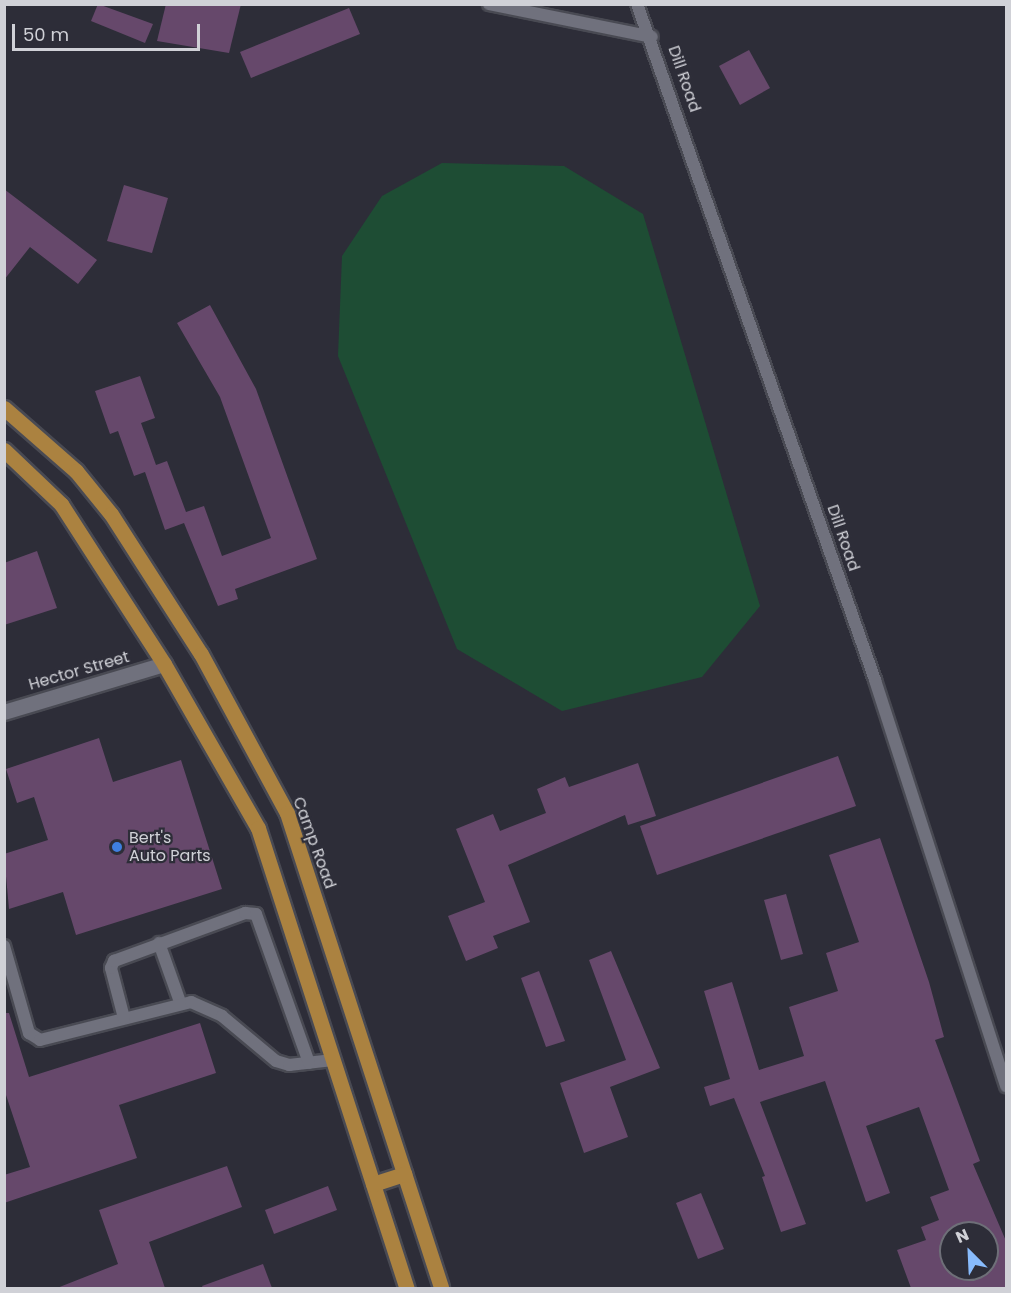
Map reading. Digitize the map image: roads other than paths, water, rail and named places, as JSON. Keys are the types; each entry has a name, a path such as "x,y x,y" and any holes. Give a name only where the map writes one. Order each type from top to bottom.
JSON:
{"main road":[{"name":"Camp Road","path":"4,408 76,471 111,514 201,654 287,813 441,1288"},
{"path":"4,450 61,504 164,664 258,828 407,1288"},
{"path":"373,1184 404,1174"}],"street":[{"name":"Hector Street","path":"4,712 164,664"}],"lane":[{"path":"489,4 652,37"},
{"name":"Dill Road","path":"638,4 652,37 875,680 1006,1086"},
{"path":"124,1017 111,968 122,956 245,913 256,914 309,1063"},
{"path":"159,943 180,1002"},
{"path":"4,946 29,1033 40,1040 180,1002 203,1005 222,1016 276,1061 309,1063 333,1060"}],"place":[{"name":"Bert's Auto Parts","path":"117,847"}]}
